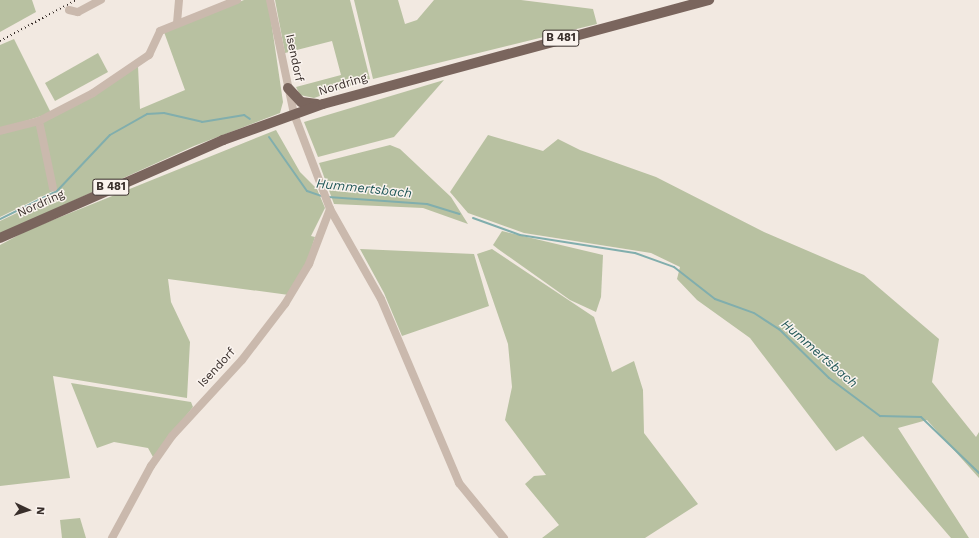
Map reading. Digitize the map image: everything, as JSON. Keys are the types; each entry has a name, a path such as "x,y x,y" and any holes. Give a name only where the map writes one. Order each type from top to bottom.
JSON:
{"main road":[{"name":"Nordring","path":"0,238 104,190 294,114 324,104 709,0"},
{"path":"288,88 301,102 324,104"}],"street":[{"path":"69,10 78,12 101,0"},
{"path":"177,23 179,0"},
{"path":"0,131 39,121 93,93 149,55 160,31 237,0"},
{"name":"Isendorf","path":"270,0 294,114 329,206 381,299 459,484 504,538"},
{"path":"39,121 53,188"},
{"name":"Isendorf","path":"112,538 151,466 172,436 242,360 286,304 309,264 329,206"}],"green space":[{"path":"0,0 32,0 36,12 0,32"},
{"path":"244,0 268,0 283,102 280,113 194,146 0,234 0,221 57,194 42,123 138,66 140,109 185,90 164,32"},
{"path":"275,0 350,0 370,79 314,98 300,95 296,87 341,75 332,41 285,53"},
{"path":"354,0 398,0 405,24 417,20 434,0 521,0 593,9 597,24 373,79"},
{"path":"14,39 51,113 0,129 0,45"},
{"path":"98,53 108,72 55,101 45,83"},
{"path":"444,80 394,137 318,157 304,122"},
{"path":"38,123 53,191 0,217 0,133"},
{"path":"276,130 300,172 317,189 325,208 311,236 315,237 307,262 289,295 168,279 171,302 190,342 187,398 53,376 70,478 0,486 0,245 28,230"},
{"path":"488,135 543,151 558,139 580,150 656,177 764,232 864,275 939,339 932,382 976,437 979,432 979,478 927,420 898,428 969,538 951,538 863,436 836,451 750,338 697,300 677,279 680,267 651,253 524,233 468,213 450,192"},
{"path":"390,145 400,149 451,197 468,224 423,208 334,204 319,163"},
{"path":"502,231 603,255 601,297 596,312 570,300 493,245"},
{"path":"360,249 474,254 489,306 402,336 384,293"},
{"path":"492,249 594,317 612,372 634,361 643,390 644,433 698,504 645,538 542,538 559,525 525,484 534,476 546,475 505,420 512,387 508,344 477,254"},
{"path":"71,383 191,402 193,407 153,457 148,448 114,442 97,448"},
{"path":"80,518 86,538 62,538 60,520"}],"waterway":[{"name":"Hummertsbach","path":"0,219 57,191 110,135 147,114 164,113 202,122 244,115 250,119"},
{"name":"Hummertsbach","path":"269,137 307,191 324,197"},
{"name":"Hummertsbach","path":"328,197 427,204 460,214"},
{"name":"Hummertsbach","path":"473,218 520,235 635,253 674,267 715,299 754,313 779,329 829,378 880,416 921,417 979,473"}],"railway":[{"path":"0,41 76,0"}]}
